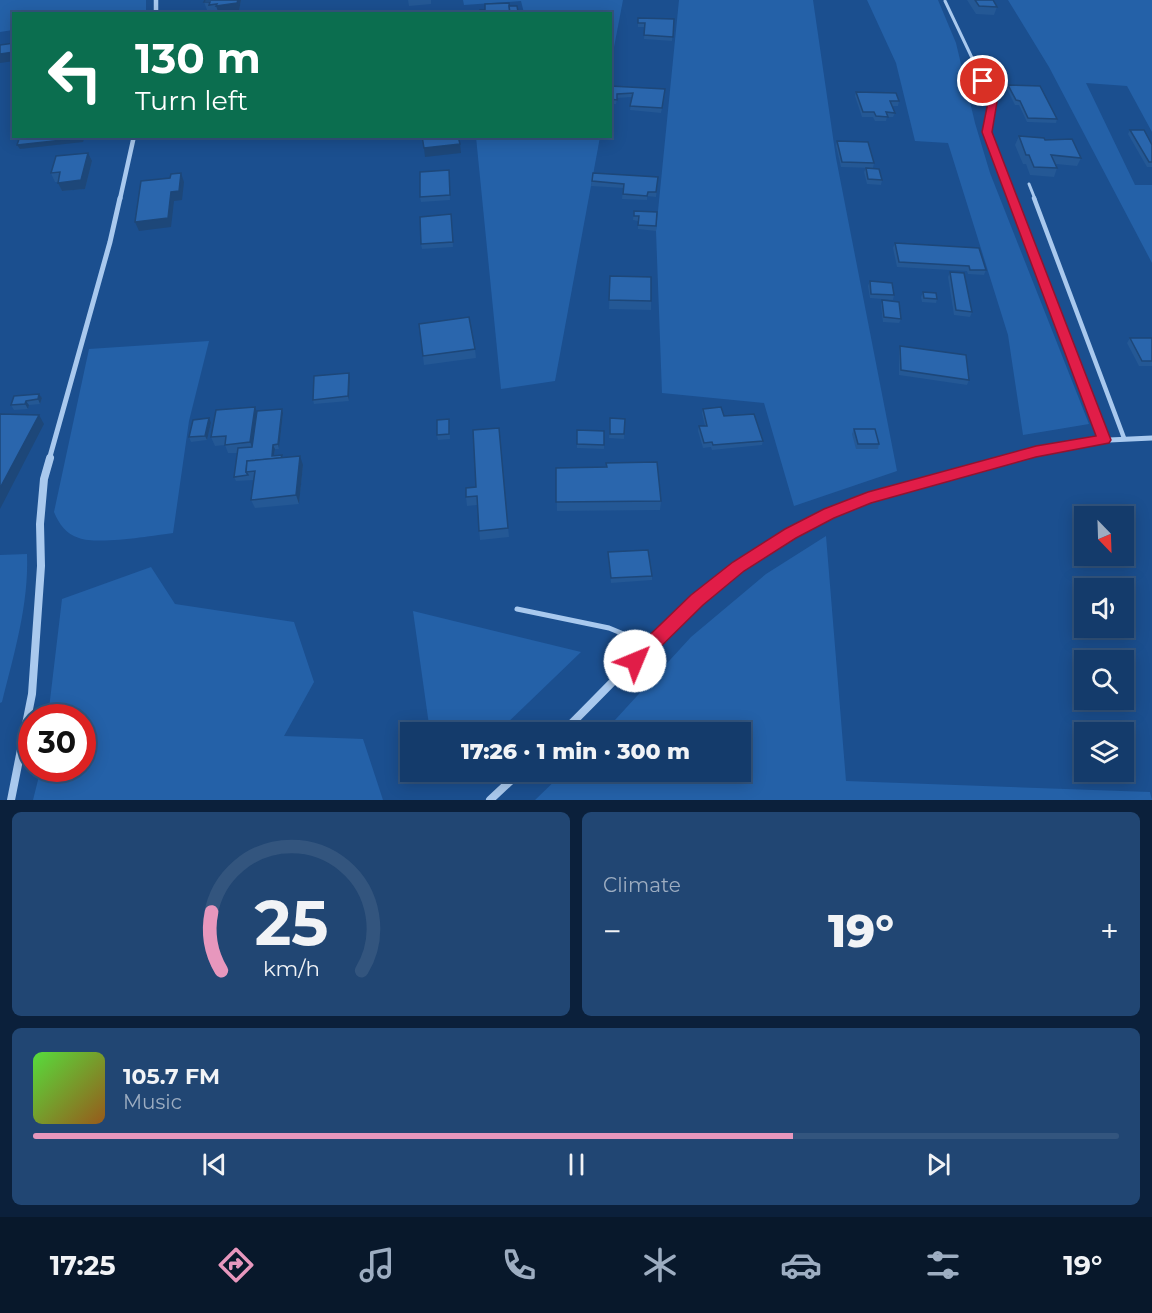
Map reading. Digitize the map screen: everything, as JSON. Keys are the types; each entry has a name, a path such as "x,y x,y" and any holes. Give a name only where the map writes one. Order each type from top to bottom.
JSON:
{"street":[{"path":"11,800 32,694 40,589 40,524 44,479 110,242 134,138"},
{"path":"573,722 697,600 738,567 790,534 829,513 868,498 1024,455 1104,440 1152,438"},
{"path":"490,800 509,782"}],"lane":[{"path":"945,1 993,102 987,132 1104,440"},
{"path":"1029,184 1124,438"},
{"path":"517,609 609,628 650,645"}],"shaded area":[{"path":"0,0 146,0 146,12 12,12 12,30 0,32"},
{"path":"463,0 623,0 612,58 612,12 524,12 521,1 464,5"},
{"path":"679,0 813,0 836,158 897,471 794,506 764,403 662,393 656,231"},
{"path":"867,0 938,0 956,43 975,123 990,173 1089,424 1023,435 1008,335 948,143 915,141 896,63"},
{"path":"1008,0 1152,0 1152,132 1127,86 1086,83 1135,185 1152,185 1152,263 1049,67"},
{"path":"476,138 600,138 555,381 501,389"},
{"path":"209,341 189,421 173,533 99,541 70,534 54,512 89,349"},
{"path":"826,536 846,781 1150,792 1152,800 535,800 554,782 751,782 751,722 613,722 691,637 766,574"},
{"path":"27,554 26,591 20,629 0,703 0,555"},
{"path":"151,567 175,604 294,622 314,682 284,736 363,739 383,800 33,800 38,782 96,782 96,704 50,704 62,599"},
{"path":"413,611 581,652 508,722 429,722"}],"building":[{"path":"205,0 238,0 237,3 216,6 217,4 209,5 210,2 204,2"},
{"path":"975,0 993,0 997,7 979,6"},
{"path":"509,3 510,12 480,12 480,10 485,10 485,4"},
{"path":"509,6 517,6 518,12 510,12"},
{"path":"638,18 674,19 673,37 644,35 645,23 638,23"},
{"path":"12,43 12,52 0,54 0,45"},
{"path":"1008,85 1040,86 1057,119 1028,118 1020,101 1016,100"},
{"path":"612,86 665,89 662,108 630,106 633,93 617,94 617,100 612,99"},
{"path":"856,92 896,93 899,101 890,101 895,113 886,112 888,117 876,116 874,112 863,112"},
{"path":"1130,130 1144,130 1152,145 1152,162 1149,162"},
{"path":"1019,136 1044,138 1045,140 1072,139 1081,158 1051,155 1057,168 1034,167 1029,155 1026,155"},
{"path":"19,138 81,138 17,145"},
{"path":"422,138 458,138 460,144 424,148"},
{"path":"837,141 868,142 874,163 842,162"},
{"path":"88,153 81,180 58,183 60,172 51,173 56,156"},
{"path":"866,168 879,169 882,180 868,179"},
{"path":"449,170 450,195 420,197 420,172"},
{"path":"181,173 179,191 171,192 168,218 135,222 141,181 170,178 171,174"},
{"path":"593,173 658,177 656,192 648,192 647,196 623,194 624,184 592,181"},
{"path":"634,211 657,212 656,226 638,225 639,216 634,216"},
{"path":"451,214 453,242 421,244 420,217"},
{"path":"895,243 979,248 986,270 970,270 969,266 899,262"},
{"path":"950,272 964,273 972,312 956,310"},
{"path":"610,276 651,277 651,301 609,300"},
{"path":"870,281 892,283 894,295 871,294"},
{"path":"923,292 936,293 937,299 924,298"},
{"path":"882,300 899,302 901,319 884,317"},
{"path":"469,317 475,349 423,356 419,324"},
{"path":"1130,338 1152,338 1152,361 1142,361"},
{"path":"900,346 966,355 969,380 901,370"},
{"path":"349,373 348,396 313,400 314,376"},
{"path":"39,394 38,399 26,401 25,404 11,405 14,396"},
{"path":"255,407 250,442 225,445 226,436 211,437 216,410"},
{"path":"721,407 724,416 754,414 763,441 713,445 712,442 704,443 699,426 707,426 703,409"},
{"path":"282,409 278,444 273,445 272,456 282,455 281,458 247,461 248,475 234,477 238,448 252,447 257,411"},
{"path":"0,414 39,415 0,488"},
{"path":"209,418 205,436 189,437 193,420"},
{"path":"610,418 625,419 624,434 610,434"},
{"path":"449,419 449,434 437,435 437,420"},
{"path":"499,428 508,528 479,531 477,496 466,497 466,488 476,487 473,430"},
{"path":"854,429 875,429 879,444 858,444"},
{"path":"577,430 604,431 604,445 577,444"},
{"path":"300,456 296,495 251,500 255,471 246,472 247,461"},
{"path":"657,462 661,501 556,502 556,468 607,467 606,463"},
{"path":"648,550 652,576 611,578 608,552"}],"route":[{"path":"635,661 697,600 738,567 790,534 829,513 868,498 1036,452 1104,440 987,132 993,102 983,81"}]}
